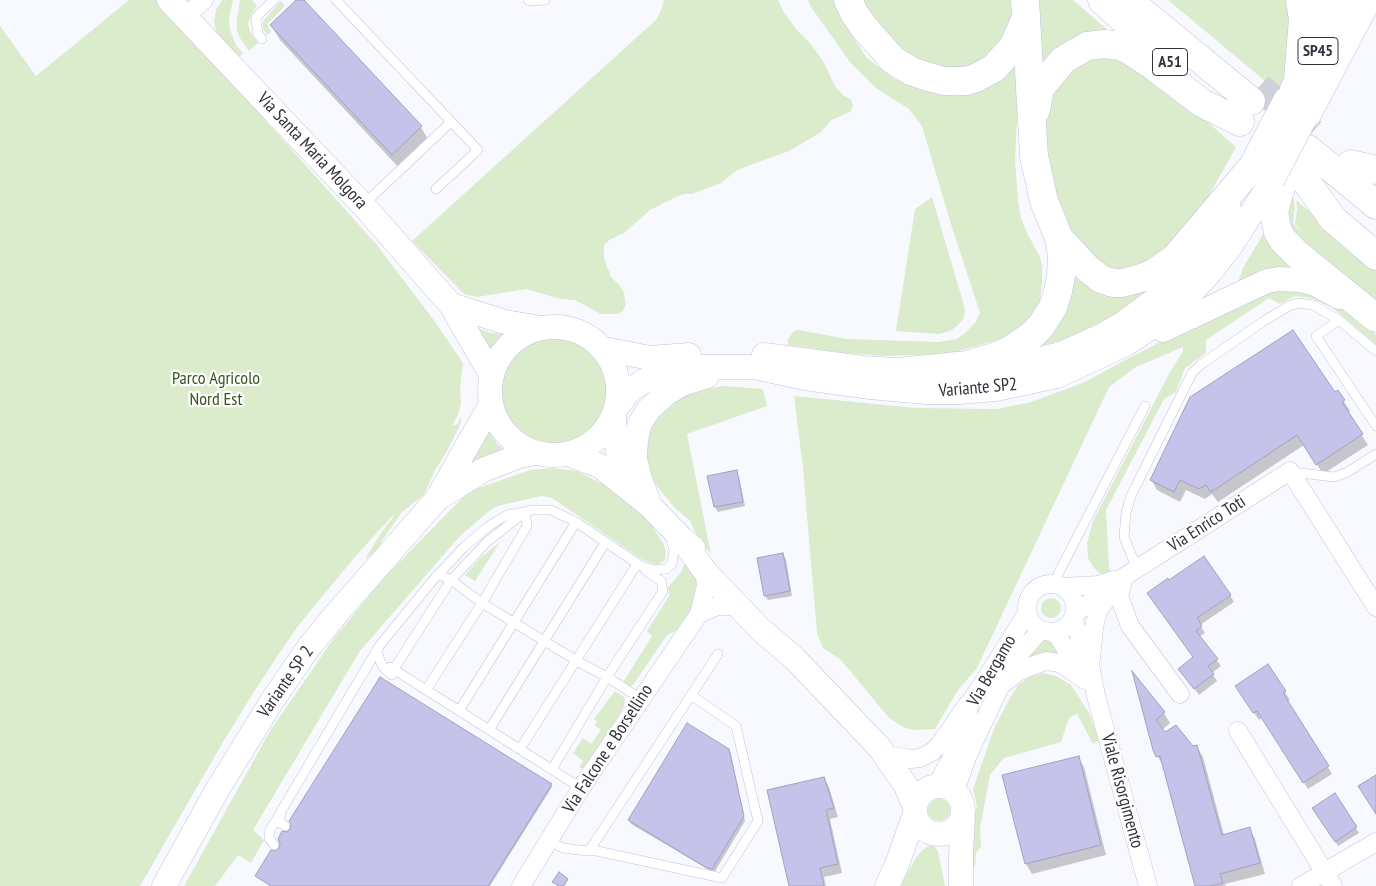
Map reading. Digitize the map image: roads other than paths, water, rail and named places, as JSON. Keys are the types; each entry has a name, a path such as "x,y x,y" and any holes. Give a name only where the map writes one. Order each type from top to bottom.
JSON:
{"main road":[{"name":"Via Santa Maria Molgora","path":"169,0 363,205 451,305 492,376"},
{"path":"848,0 863,26 893,60 912,71 944,81 966,81 976,78 1002,61 1013,47 1026,8"},
{"name":"A51","path":"1102,0 1250,104"},
{"name":"A51","path":"1128,0 1250,104"},
{"path":"1153,0 1250,104"},
{"path":"1300,0 1303,19 1302,126 1334,219 1376,256"},
{"path":"1318,0 1302,126 1276,200 1274,213 1278,232 1298,256 1376,318"},
{"name":"SP45","path":"1302,126 1337,20 1347,0"},
{"name":"SP45","path":"1302,126 1367,0"},
{"path":"1337,59 1376,5"},
{"path":"908,371 966,365 1010,350 1032,335 1047,318 1058,291 1061,266 1059,238 1040,187 1032,144 1026,8"},
{"path":"1032,144 1040,88 1068,56 1087,46 1099,44 1120,46 1129,50 1202,103 1250,104"},
{"path":"1302,126 1364,167 1376,184"},
{"path":"1059,238 1087,268 1102,279 1113,283 1122,282 1154,273 1175,258 1262,173 1302,126"},
{"path":"1302,126 1376,205"},
{"path":"1302,126 1376,235"},
{"name":"Variante SP2","path":"615,411 630,390 646,380 674,370 693,367 754,367 805,378 926,392 996,390 1057,376 1126,344 1165,318 1188,296 1208,275 1230,247 1262,173"},
{"name":"Variante SP2","path":"604,349 650,358 710,352 738,352 863,368 908,371 968,372 1025,364 1074,348 1125,322 1163,294 1193,261 1222,220 1262,173"},
{"path":"1083,364 1163,330 1267,280 1300,280 1326,289 1343,300 1376,327"},
{"path":"451,305 506,322 541,328 564,327 575,330 596,341 604,349 611,359 618,379 619,392 615,411 608,428 598,438 588,446 568,454 535,453 522,446 505,433 491,404 492,376 496,363 510,344 530,331 541,328"},
{"path":"656,512 637,470 635,447 644,416 661,398 682,384 710,376 746,374 805,378"},
{"name":"Variante SP 2","path":"164,886 216,792 289,675 337,613 436,499 491,404"},
{"path":"615,411 615,435 619,457 656,512"},
{"name":"Variante SP 2","path":"436,499 483,470 519,456 535,453"},
{"path":"568,454 600,466 656,512 681,538 712,564 767,622 794,658"},
{"path":"681,538 704,570 760,629 794,658 886,751 922,780 942,788 963,802 962,886"},
{"path":"886,751 906,786 920,825 935,834 944,847 955,886"},
{"path":"892,876 920,794 942,788"},
{"path":"892,876 935,834 944,834 954,829 960,823 963,816"}],"street":[{"path":"185,17 204,0"},
{"path":"1290,471 1376,607"},
{"name":"Via Enrico Toti","path":"1074,614 1130,573 1290,471"},
{"name":"Via Falcone e Borsellino","path":"521,886 581,788 699,614 706,586 704,570"},
{"path":"1088,675 1091,646 1098,611 1130,573"},
{"path":"1130,573 1119,596 1130,626 1180,694"},
{"name":"Via Enrico Toti","path":"1060,586 1077,587 1098,584 1130,573"},
{"path":"1050,583 1060,586 1072,596 1075,608 1074,614 1067,626 1048,631 1032,623 1027,613 1028,599 1037,588 1050,583"},
{"path":"699,614 718,606 738,606"},
{"name":"Via Bergamo","path":"942,788 967,728 969,704 1027,613"},
{"name":"Viale Risorgimento","path":"1074,614 1088,675 1096,696 1148,886"},
{"name":"Viale Risorgimento","path":"1048,631 1088,675"},
{"name":"Via Bergamo","path":"942,788 967,757 1014,660 1048,631"},
{"name":"Viale Risorgimento","path":"999,688 1018,672 1046,662 1060,663 1088,675"},
{"path":"886,751 911,759 920,758 932,752 969,704"},
{"path":"1238,731 1329,879"},
{"path":"1301,886 1329,879 1376,842"}],"lane":[{"path":"262,39 258,34 256,20 258,15 274,0"},
{"path":"336,0 478,150 436,189"},
{"path":"528,0 545,0"},
{"path":"363,205 451,122"},
{"path":"1130,573 1124,537 1126,513 1131,496 1192,373 1203,362 1289,306 1298,303 1313,305 1339,320 1376,351"},
{"path":"1339,320 1316,336 1376,426"},
{"path":"1060,586 1057,576 1145,406"},
{"path":"1290,471 1315,476 1334,477 1346,473 1376,454"},
{"path":"552,770 607,676 663,591 661,581 576,522 551,510 541,508 507,514 464,547 442,569 376,650 384,668 426,690 520,749 552,770 581,788"},
{"path":"393,672 451,580 487,542 525,512"},
{"path":"426,690 482,603 527,526 525,512"},
{"path":"639,565 654,570 662,570 672,564 674,550 656,512"},
{"path":"459,711 576,522"},
{"path":"489,730 605,542"},
{"path":"520,749 639,565"},
{"path":"274,845 269,838 270,830 372,658 380,645 438,574 451,580 482,603 577,661 607,676 641,699"},
{"path":"588,851 718,654"},
{"path":"372,658 393,672"},
{"path":"548,841 562,848 597,851 722,878 758,821 736,726 691,695"},
{"path":"282,809 279,822 285,826"}],"tunnel":[{"path":"1259,87 1316,135"}],"park label":[{"name":"Parco Agricolo Nord Est","path":"216,389"}]}
